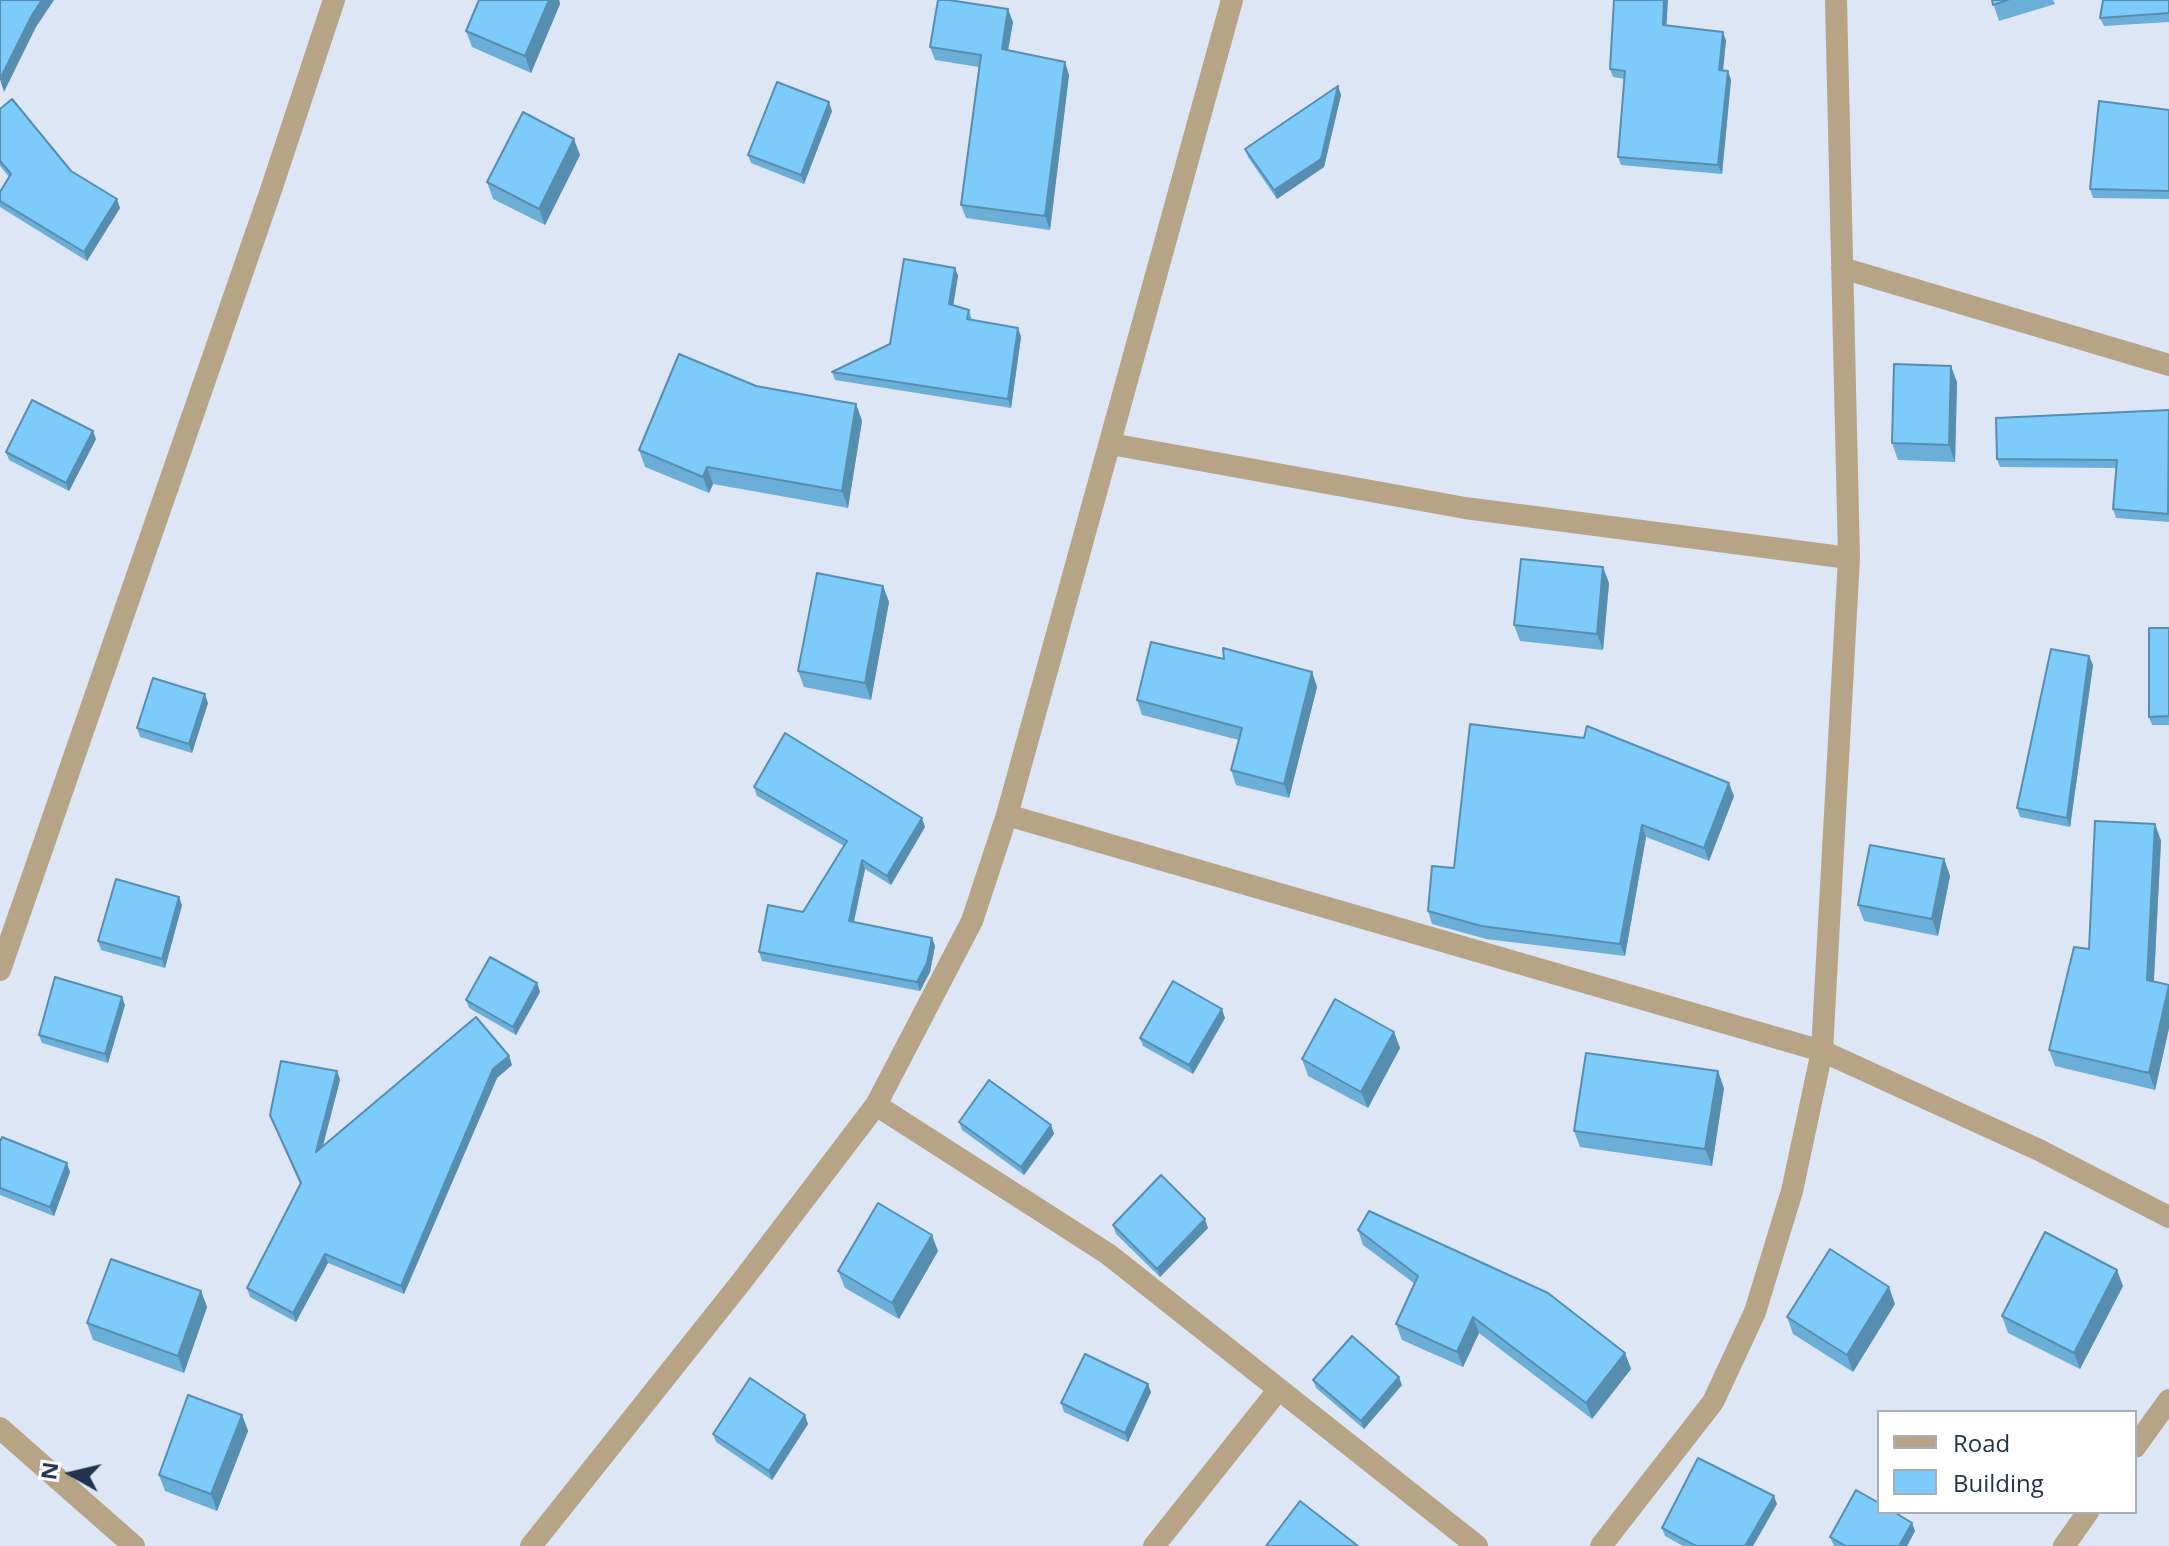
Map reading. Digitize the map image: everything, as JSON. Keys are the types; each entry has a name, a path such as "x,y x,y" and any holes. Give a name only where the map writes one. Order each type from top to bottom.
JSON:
{"street":[{"path":"0,970 334,0"},
{"path":"531,1546 742,1281 876,1105 972,921 1007,815 1232,0"},
{"path":"1601,1546 1713,1402 1755,1312 1792,1191 1822,1051 1849,558 1836,0"},
{"path":"1842,268 2169,365"},
{"path":"1111,444 1465,508 1849,558"},
{"path":"1007,815 1822,1051 2039,1150 2169,1217"},
{"path":"876,1105 1108,1254 1477,1546"},
{"path":"1154,1546 1279,1389"},
{"path":"2137,1444 2169,1400"},
{"path":"0,1428 134,1546"},
{"path":"2064,1546 2087,1514"}],"building":[{"path":"0,0 42,0 0,79"},
{"path":"479,0 549,0 525,56 466,31"},
{"path":"938,0 1008,9 1002,49 1065,62 1045,216 961,205 981,55 930,47"},
{"path":"1614,0 1664,0 1663,25 1723,32 1719,70 1728,71 1718,165 1618,157 1625,71 1610,69"},
{"path":"2103,0 2169,0 2169,13 2100,18"},
{"path":"777,82 829,102 801,175 748,155"},
{"path":"1338,86 1321,159 1274,190 1245,149"},
{"path":"12,99 71,171 117,199 84,252 0,201 0,192 11,174 0,161 0,109"},
{"path":"2099,101 2169,110 2169,191 2090,189"},
{"path":"523,112 574,139 539,209 487,182"},
{"path":"904,259 955,268 949,304 969,310 967,319 1018,328 1008,399 832,372 890,344"},
{"path":"679,354 756,386 856,404 842,491 707,467 703,477 639,450"},
{"path":"1894,364 1951,366 1949,445 1892,443"},
{"path":"32,400 93,431 66,483 6,452"},
{"path":"2169,410 2168,514 2113,509 2117,460 1997,459 1996,418"},
{"path":"1521,559 1603,567 1597,634 1514,625"},
{"path":"817,573 883,586 865,683 798,671"},
{"path":"2149,628 2169,628 2169,716 2149,717"},
{"path":"1151,642 1224,659 1223,648 1312,672 1284,784 1231,770 1242,728 1137,700"},
{"path":"2051,649 2089,656 2067,818 2017,808"},
{"path":"153,678 205,694 189,744 137,728"},
{"path":"1470,724 1584,738 1587,726 1729,783 1704,848 1642,825 1620,944 1481,926 1428,911 1432,866 1454,868"},
{"path":"785,733 922,818 887,876 862,860 849,921 932,938 927,963 917,982 759,952 768,905 803,912 847,841 754,787"},
{"path":"2095,821 2155,824 2147,980 2169,985 2149,1073 2049,1050 2074,947 2089,949"},
{"path":"1870,845 1944,859 1932,919 1858,905"},
{"path":"116,879 179,897 162,959 98,941"},
{"path":"490,957 537,983 513,1027 466,1000"},
{"path":"55,977 122,997 105,1054 39,1035"},
{"path":"1173,981 1222,1009 1189,1065 1140,1038"},
{"path":"1335,999 1394,1032 1361,1092 1302,1059"},
{"path":"476,1017 509,1056 493,1069 401,1286 325,1254 293,1313 247,1288 301,1183 270,1115 281,1061 337,1071 316,1152"},
{"path":"1586,1053 1718,1071 1705,1149 1574,1131"},
{"path":"989,1080 1051,1125 1021,1167 959,1122"},
{"path":"2,1137 67,1163 50,1207 0,1188"},
{"path":"1161,1175 1205,1219 1157,1269 1113,1225"},
{"path":"878,1203 932,1235 892,1303 838,1271"},
{"path":"1369,1211 1548,1293 1625,1353 1586,1403 1473,1317 1457,1352 1396,1324 1418,1276 1358,1230"},
{"path":"2045,1232 2117,1270 2074,1353 2002,1316"},
{"path":"1830,1249 1889,1287 1847,1355 1787,1317"},
{"path":"111,1259 201,1291 178,1356 87,1323"},
{"path":"1352,1336 1399,1377 1361,1421 1313,1380"},
{"path":"1085,1354 1148,1384 1125,1433 1061,1403"},
{"path":"750,1378 805,1415 769,1471 713,1434"},
{"path":"188,1395 242,1415 211,1494 159,1475"},
{"path":"1698,1458 1774,1496 1745,1546 1696,1546 1662,1528"},
{"path":"1856,1490 1877,1502 1877,1514 1897,1514 1912,1523 1899,1546 1846,1546 1830,1537"},
{"path":"1300,1501 1358,1546 1266,1546"}]}
